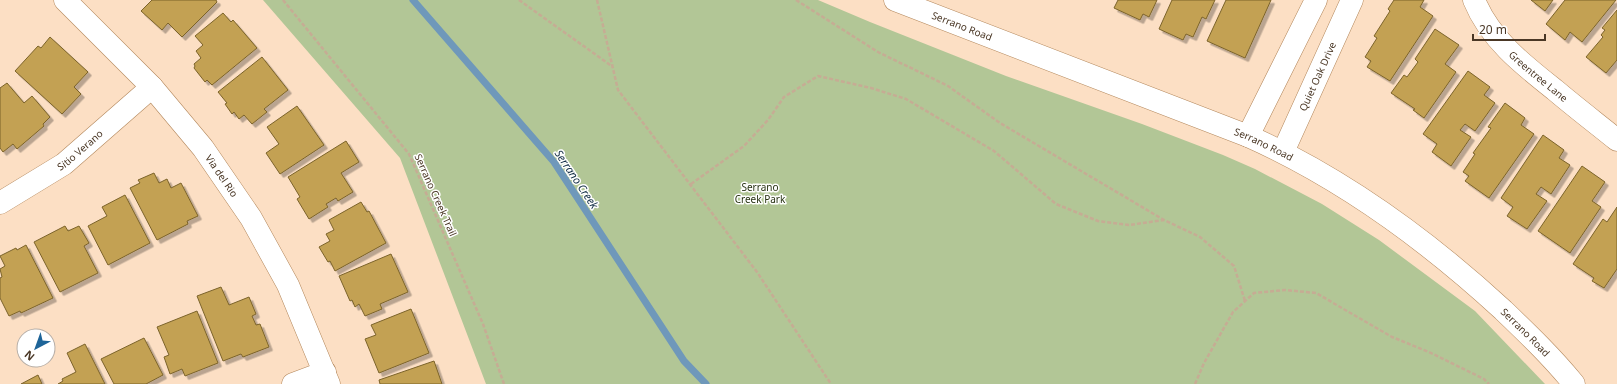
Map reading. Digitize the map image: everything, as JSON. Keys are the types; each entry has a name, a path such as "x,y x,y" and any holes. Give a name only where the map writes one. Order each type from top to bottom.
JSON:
{"street":[{"name":"Via del Rio","path":"65,0 152,87 203,148 250,218 288,285 327,378"},
{"name":"Serrano Road","path":"895,0 1248,136 1283,152 1356,195 1422,241 1481,290 1538,343 1574,384"},
{"path":"1248,136 1316,0"},
{"name":"Quiet Oak Drive","path":"1283,152 1352,0"},
{"name":"Greentree Lane","path":"1474,0 1488,27 1503,46 1520,63 1617,140"},
{"name":"Sitio Verano","path":"0,203 64,164 152,87"},
{"path":"293,384 327,378"}],"path":[{"name":"Serrano Creek Trail","path":"283,0 409,154 483,324 504,384"},
{"path":"519,0 613,67"},
{"path":"597,0 618,90 757,272 831,384"},
{"path":"796,0 878,52 948,86 1000,122 1164,220 1200,237 1234,266 1245,301"},
{"path":"691,184 744,146 768,120 784,97 818,76 871,88 906,99 994,151 1056,204 1098,221 1129,225 1164,220"},
{"path":"1195,384 1204,363 1233,312 1254,293 1284,290 1316,292 1392,337 1429,352 1484,379 1489,384"}],"green space":[{"name":"Serrano Creek Park","path":"263,0 818,0 1006,76 1142,124 1223,155 1255,169 1322,204 1379,240 1475,311 1545,384 486,384 400,158"}],"building":[{"path":"152,0 216,0 217,2 182,37 168,23 162,30 141,11"},
{"path":"1118,0 1157,0 1149,17 1143,14 1140,20 1114,8"},
{"path":"1172,0 1215,0 1206,19 1202,17 1193,37 1186,34 1183,40 1159,29"},
{"path":"1226,0 1271,0 1245,58 1207,41"},
{"path":"1394,0 1424,0 1420,7 1433,16 1390,81 1367,67 1371,61 1365,57 1377,38 1374,36 1390,11 1388,9"},
{"path":"1531,0 1553,0 1545,11"},
{"path":"1565,0 1616,0 1582,42 1570,32 1565,40 1546,24"},
{"path":"1617,10 1617,60 1606,73 1586,57 1603,37 1601,35 1605,30 1602,28"},
{"path":"223,13 231,22 233,20 257,48 212,85 207,80 205,82 194,68 194,64 201,58 196,51 203,45 195,36"},
{"path":"1435,29 1459,45 1445,64 1456,72 1424,118 1413,110 1415,109 1391,93 1404,75 1407,77 1418,62 1415,59"},
{"path":"50,37 88,72 74,87 81,94 62,114 15,71 38,46 41,48"},
{"path":"262,57 288,90 264,109 267,112 252,124 244,115 239,119 234,112 232,114 225,104 227,103 218,92"},
{"path":"1468,71 1490,87 1484,95 1495,103 1475,131 1465,124 1460,130 1471,137 1451,166 1432,152 1437,144 1423,134"},
{"path":"7,83 24,103 32,96 50,117 43,124 44,126 17,149 13,144 3,152 0,148 0,88"},
{"path":"1505,103 1525,118 1521,125 1534,134 1489,198 1465,181 1469,176 1463,172 1475,154 1473,153 1491,128 1488,127"},
{"path":"297,106 324,145 280,174 266,153 279,144 267,127"},
{"path":"1543,135 1564,150 1559,158 1570,165 1551,194 1541,187 1536,194 1547,201 1527,229 1507,216 1513,207 1501,198"},
{"path":"346,141 359,162 341,173 353,192 338,201 336,198 326,204 328,207 309,219 297,199 300,197 288,177"},
{"path":"1582,166 1605,182 1592,201 1601,207 1570,253 1538,231"},
{"path":"154,173 159,183 167,179 171,188 181,183 198,216 187,221 188,224 157,240 130,188 140,183 138,180"},
{"path":"125,195 150,243 108,265 88,226 107,216 102,207"},
{"path":"361,202 367,212 369,211 386,243 335,271 330,261 328,262 319,247 330,241 326,234 334,230 329,220"},
{"path":"1617,207 1617,269 1604,288 1592,281 1594,278 1573,264 1603,219 1607,222"},
{"path":"65,226 68,231 79,226 89,243 84,246 98,273 60,292 34,242"},
{"path":"26,245 53,298 21,313 20,311 9,316 0,298 0,278 2,277 0,269 5,266 0,256"},
{"path":"391,254 408,292 380,304 382,309 365,316 359,304 355,307 352,300 350,301 339,276"},
{"path":"221,287 229,305 249,297 256,314 252,316 256,325 260,324 269,347 243,357 241,354 223,361 197,296"},
{"path":"411,309 429,353 379,373 365,339 376,335 371,325"},
{"path":"197,311 218,363 185,376 182,369 170,374 164,357 169,355 157,327"},
{"path":"144,338 163,375 146,384 114,384 101,359"},
{"path":"85,344 105,384 58,384 63,381 62,379 76,372 67,353"},
{"path":"434,361 442,384 380,384 379,380"},
{"path":"38,375 42,384 21,384"}],"waterway":[{"name":"Serrano Creek","path":"413,0 554,162 684,361 706,384"}]}
